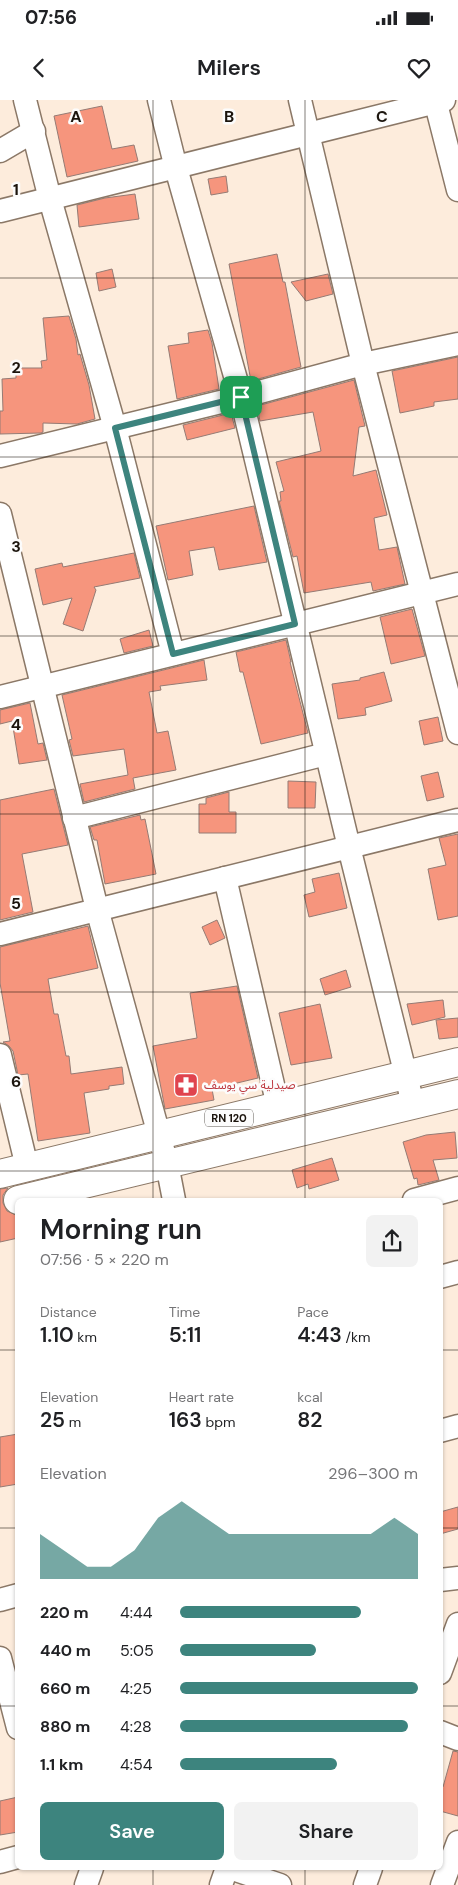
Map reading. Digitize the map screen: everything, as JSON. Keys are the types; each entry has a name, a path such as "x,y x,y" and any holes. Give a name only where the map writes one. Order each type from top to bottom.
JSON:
{"main road":[{"name":"RN 120","path":"0,1174 458,1062"},
{"name":"RN 120","path":"26,1198 458,1094"},
{"name":"RN 120","path":"0,1204 15,1201"}],"street":[{"path":"25,100 50,199 115,428 173,654"},
{"path":"159,100 176,168 241,397 326,754 413,1104"},
{"path":"300,100 363,364 457,727"},
{"path":"0,211 438,101 458,190"},
{"path":"0,152 34,131"},
{"path":"0,456 241,397 363,364 458,344"},
{"path":"0,514 97,910 167,1164 174,1198"},
{"path":"0,697 458,584"},
{"path":"74,818 326,754"},
{"path":"0,934 458,820"},
{"path":"224,878 278,1106"},
{"path":"0,1056 27,1167"},
{"path":"421,1198 458,1188"},
{"path":"443,1276 458,1272"},
{"path":"443,1430 458,1426"},
{"path":"443,1580 458,1578"},
{"path":"0,1600 15,1596"},
{"path":"443,1665 458,1624"},
{"path":"0,1658 15,1716"},
{"path":"443,1733 458,1739"},
{"path":"442,1885 458,1843 443,1839"},
{"path":"0,1862 15,1858"},
{"path":"86,1885 91,1870"},
{"path":"221,1885 227,1870"},
{"path":"234,1870 280,1885"},
{"path":"365,1885 369,1870"}],"building":[{"path":"102,106 112,149 134,145 138,161 67,177 54,116"},
{"path":"226,176 228,192 211,195 208,179"},
{"path":"135,194 139,219 79,227 77,205 105,198"},
{"path":"277,254 283,282 285,282 301,367 251,381 229,264"},
{"path":"112,269 116,287 99,291 96,273"},
{"path":"328,274 333,294 306,301 291,282"},
{"path":"69,316 76,339 78,355 80,354 89,385 95,419 77,424 43,423 43,432 41,433 0,434 0,411 3,411 2,379 16,378 16,368 42,368 41,361 47,360 43,318"},
{"path":"208,330 212,343 219,389 177,399 168,346 189,343 188,333"},
{"path":"458,357 458,399 434,402 434,406 400,413 392,371"},
{"path":"354,380 365,426 359,427 353,476 376,470 387,515 374,518 379,550 397,547 405,584 373,591 371,582 304,593 297,556 293,557 279,501 281,501 280,492 284,491 276,462 321,451 313,412 260,421 257,406"},
{"path":"231,413 235,428 187,440 183,425"},
{"path":"254,506 267,562 219,570 214,547 189,551 193,575 168,580 156,526"},
{"path":"134,553 140,578 94,587 96,590 83,631 63,624 72,598 43,605 35,569 62,563 63,567"},
{"path":"412,609 425,656 391,664 380,617"},
{"path":"149,630 153,646 124,653 120,639"},
{"path":"286,640 308,733 261,744 243,672 240,672 236,652"},
{"path":"204,660 207,680 160,686 161,690 149,692 157,733 168,731 176,770 133,778 135,789 84,802 80,784 128,775 124,749 73,756 69,740 72,739 62,695"},
{"path":"384,672 392,701 365,708 366,715 338,719 332,684 360,680 360,678"},
{"path":"30,703 38,744 43,743 47,760 19,764 12,721 0,724 0,710"},
{"path":"438,717 443,741 424,745 419,721"},
{"path":"438,772 444,797 427,801 421,776"},
{"path":"288,781 316,782 315,808 288,808"},
{"path":"54,789 68,845 22,854 33,912 0,920 0,800"},
{"path":"229,792 229,812 236,812 236,833 199,833 199,804 206,804 206,798"},
{"path":"140,815 141,820 145,819 156,874 105,884 97,840 94,840 90,827"},
{"path":"458,834 458,916 438,920 428,869 446,865 439,838"},
{"path":"339,873 347,908 309,917 304,895 315,892 312,879"},
{"path":"217,920 225,938 210,945 202,927"},
{"path":"88,926 98,968 48,979 54,1014 58,1014 66,1056 69,1056 71,1074 122,1067 124,1084 109,1086 109,1089 84,1093 90,1133 38,1141 28,1074 18,1075 13,1051 3,1042 10,1041 0,983 0,947"},
{"path":"346,970 351,987 325,995 320,979"},
{"path":"237,986 258,1078 212,1089 214,1100 165,1109 153,1046 197,1038 190,993"},
{"path":"443,1000 445,1017 412,1025 407,1004"},
{"path":"320,1004 332,1058 291,1065 279,1013"},
{"path":"458,1018 458,1037 439,1039 436,1020"},
{"path":"455,1132 457,1158 433,1160 439,1180 418,1185 417,1178 414,1179 403,1142 426,1135"},
{"path":"332,1158 339,1180 309,1189 308,1184 297,1188 292,1170"},
{"path":"8,1188 3,1195 3,1203 7,1211 15,1215 15,1239 0,1242 0,1189"},
{"path":"15,1434 15,1484 0,1487 0,1437"},
{"path":"458,1507 458,1529 443,1533 443,1511"},
{"path":"453,1751 458,1752 458,1816 443,1812 443,1787"},
{"path":"15,1798 15,1832 0,1835 0,1801"}],"place":[{"name":"صيدلية سي يوسف","path":"186,1085"}],"route":[{"path":"241,397 295,624 173,654 115,428 241,397"}]}
